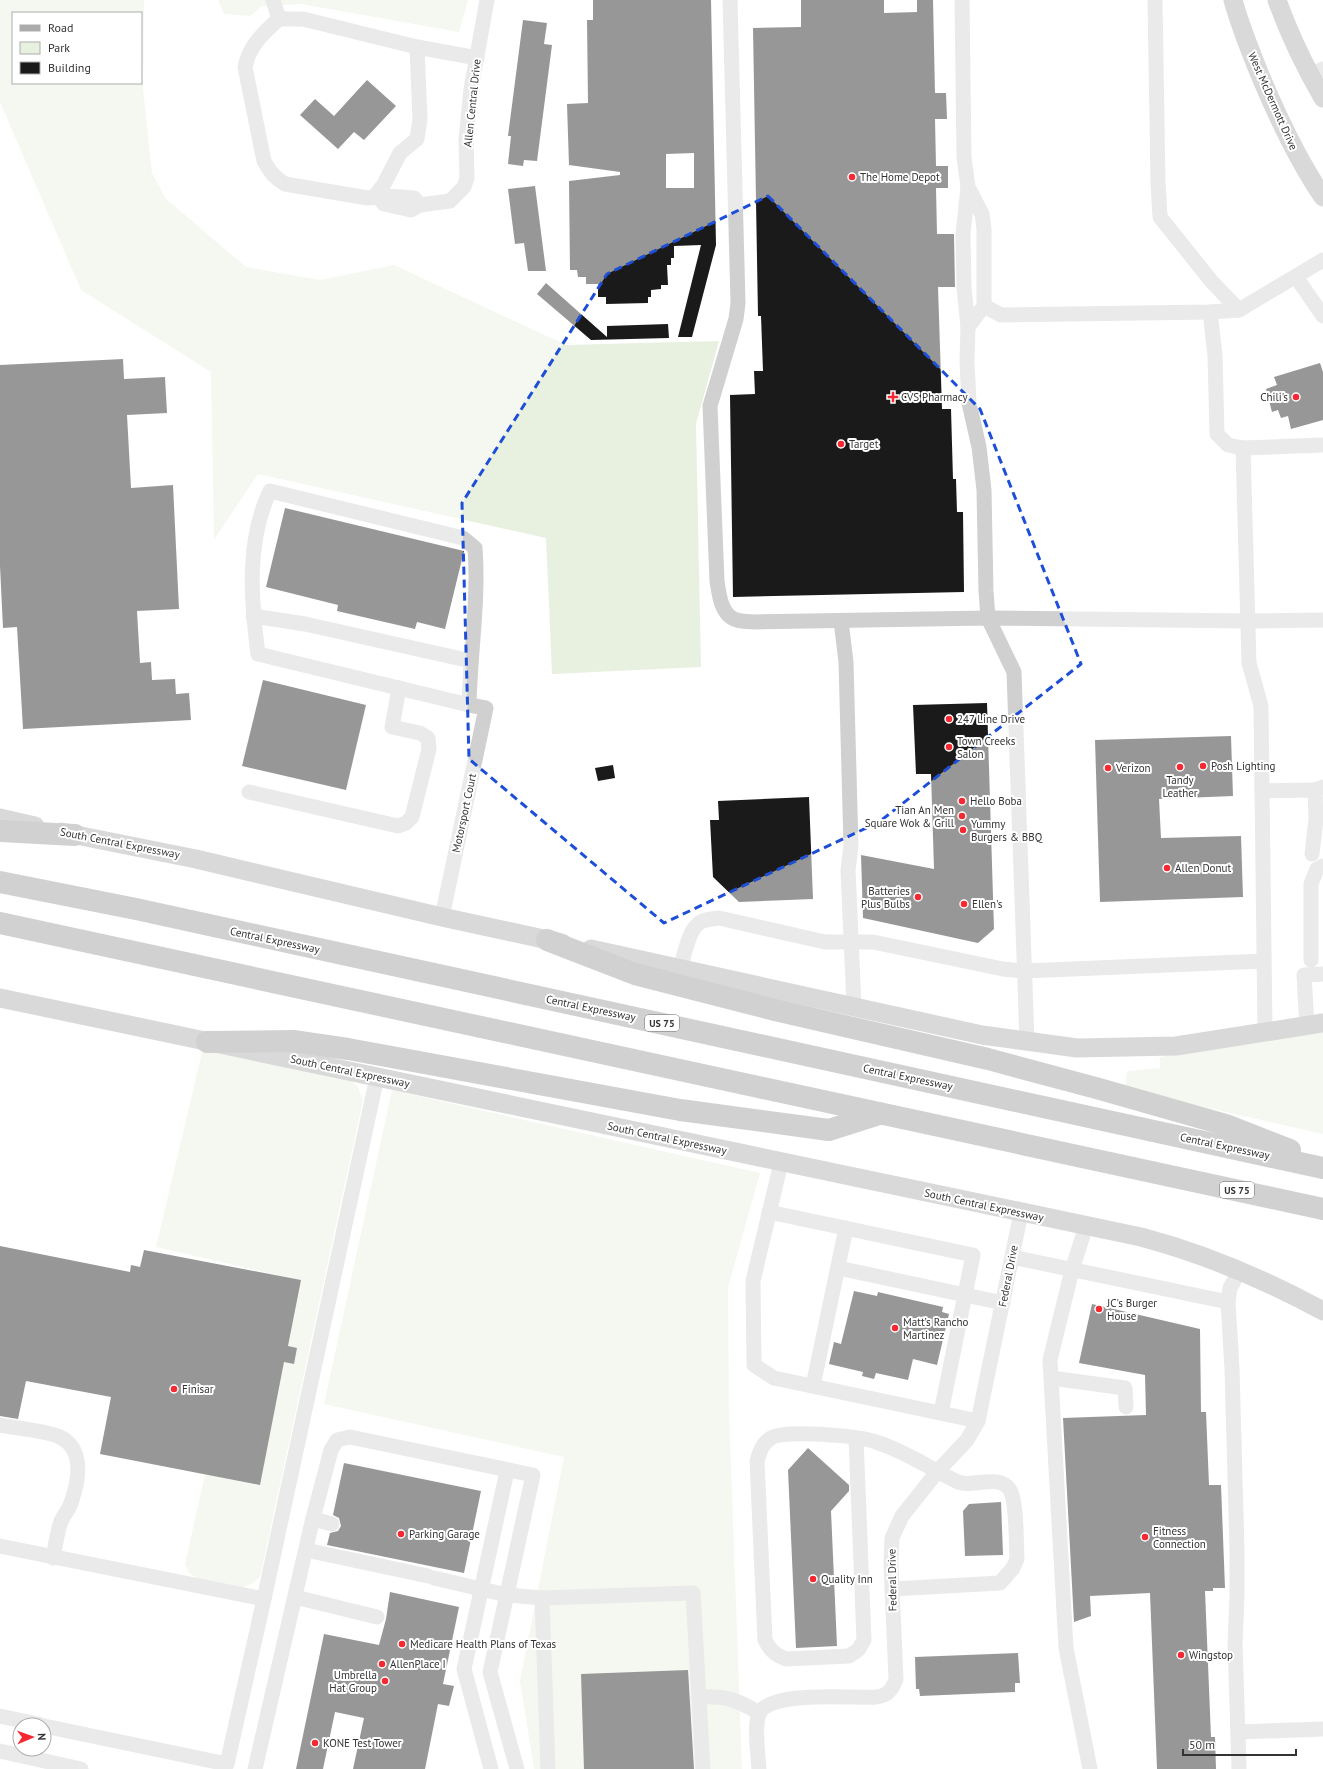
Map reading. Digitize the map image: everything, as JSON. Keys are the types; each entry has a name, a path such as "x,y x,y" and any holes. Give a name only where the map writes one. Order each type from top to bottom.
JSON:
{"highway":[{"path":"0,831 75,835"},
{"name":"Central Expressway","path":"0,882 136,909 1323,1168"},
{"name":"US 75","path":"0,923 1323,1209"},
{"path":"547,940 635,974 775,1010 988,1059 1226,1125 1323,1163"},
{"path":"207,1042 293,1041 348,1049 680,1110 829,1130 880,1113"}],"main road":[{"name":"West McDermott Drive","path":"1233,0 1248,45 1274,110 1307,173 1323,197"},
{"path":"1277,0 1289,31 1316,72 1323,98"},
{"name":"South Central Expressway","path":"0,818 75,835 196,859 442,917 982,1035 1077,1048 1123,1048 1176,1046 1315,1024"},
{"name":"South Central Expressway","path":"0,998 1086,1226 1176,1247 1240,1270 1323,1310"}],"street":[{"path":"273,0 279,19"},
{"name":"Allen Central Drive","path":"377,198 387,196 414,198 420,204 450,201 464,186 467,178 466,139 471,89 487,0"},
{"path":"730,0 738,302 736,320 710,406 717,581 720,601 726,613 735,620 753,622 988,618 1248,621 1323,620"},
{"path":"962,0 964,143 968,187 963,242 964,287 968,327 967,361 969,403 979,447 984,490 988,618 1014,672 1027,1042"},
{"path":"1156,0 1158,183 1160,217 1212,282 1239,310"},
{"path":"417,47 420,119 417,139 400,153 377,198 368,198 286,184 276,179 270,173 264,161 245,66 247,58 262,34 279,19 303,19 417,47 477,58"},
{"path":"968,187 982,214 984,306 968,327"},
{"path":"984,306 1001,315 1210,312 1239,310 1323,260"},
{"path":"1296,277 1323,316"},
{"path":"1210,312 1215,355 1217,434 1228,445 1243,448 1323,445"},
{"path":"1243,448 1249,663 1261,706 1265,1032"},
{"path":"270,491 463,538 476,548 478,580 469,705 258,654 253,616 254,546 263,507 270,491"},
{"path":"253,616 305,624 471,661"},
{"path":"840,621 846,662 851,846 848,870 854,1006"},
{"path":"249,792 398,826 406,823 412,817 429,749 428,738 420,733 392,727 399,688"},
{"name":"Motorsport Court","path":"442,917 486,708 469,705"},
{"path":"1262,791 1319,788 1319,819 1312,854"},
{"path":"1311,960 1311,884 1317,869 1323,866"},
{"path":"680,969 692,931 698,924 708,919 719,918 825,942 873,942 1003,969 1024,971 1264,960"},
{"path":"1315,1024 1304,974 1323,974"},
{"path":"52,1727 227,1764 377,1076"},
{"path":"781,1163 752,1281 754,1364 774,1378 978,1421"},
{"path":"769,1212 974,1255 941,1413"},
{"name":"Federal Drive","path":"759,1713 766,1706 780,1701 819,1697 873,1697 885,1695 893,1688 896,1679 890,1564 892,1538 902,1516 937,1472 967,1440 978,1421 1021,1213"},
{"path":"1086,1226 1072,1270 1050,1360 1066,1648 1090,1769"},
{"path":"813,1386 846,1228"},
{"path":"1012,1257 1228,1302"},
{"path":"838,1268 1003,1303"},
{"path":"1239,1769 1235,1643 1237,1550 1232,1369 1228,1302 1230,1288 1240,1270"},
{"path":"1051,1378 1125,1388 1126,1407"},
{"path":"0,1425 58,1436 67,1441 74,1450 78,1463 77,1478 72,1500 60,1525 53,1558"},
{"path":"856,1438 864,1640 858,1650 849,1656 786,1660 777,1656 770,1650 765,1640 757,1461 760,1448 772,1437 789,1435 843,1435 875,1441 906,1454 937,1472 963,1484 996,1482 1002,1484 1010,1489 1013,1499 1017,1559 1013,1568 1000,1583 892,1589"},
{"path":"255,1769 312,1519 331,1450 337,1440 350,1437 507,1471 533,1475 490,1672 517,1769"},
{"path":"491,1769 464,1669 507,1471"},
{"path":"312,1519 332,1524"},
{"path":"0,1546 53,1558 264,1599"},
{"path":"306,1550 507,1595 542,1598 693,1593 703,1769"},
{"path":"295,1598 377,1617"},
{"path":"542,1598 548,1769"},
{"path":"699,1697 720,1696 743,1703 759,1713 757,1727 759,1769"},
{"path":"0,1716 12,1719"},
{"path":"1238,1732 1323,1729"},
{"path":"0,1751 81,1769"}],"highlighted area":[{"path":"768,196 980,409 1081,664 879,822 664,923 469,759 462,503 607,274"}],"green space":[{"path":"0,0 144,0 143,88 152,173 166,199 246,267 320,280 394,265 566,345 719,341 696,424 701,667 552,674 546,538 258,474 214,540 211,372 81,290 0,102"},
{"path":"218,0 468,0 459,32 301,4 262,6 250,16 224,14"},
{"path":"1323,1033 1323,1134 1125,1089 1127,1071 1160,1068 1160,1057 1292,1036"},
{"path":"203,1048 352,1081 358,1087 363,1100 260,1577 252,1584 242,1587 197,1579 189,1572 185,1564 206,1470 256,1481 299,1280 156,1247"},
{"path":"392,1090 760,1173 728,1288 729,1411 742,1769 534,1769 520,1681 564,1457 324,1404"}],"building":[{"path":"593,0 711,0 716,245 692,337 678,337 701,245 674,246 674,258 671,258 671,265 667,265 668,285 661,285 661,289 651,290 651,297 648,297 648,303 606,304 606,297 598,297 598,284 586,284 586,277 578,277 577,270 570,270 569,181 620,175 620,172 569,165 567,104 588,103 587,20 593,20","holes":["694,153 694,188 666,188 666,154"]},
{"path":"801,0 884,0 884,13 917,12 917,0 933,0 935,93 946,93 947,119 935,119 936,166 948,166 948,188 936,188 937,234 954,234 955,287 938,287 942,409 951,409 953,479 956,479 957,512 963,512 964,592 733,597 730,395 755,394 754,371 763,371 761,316 758,316 753,28 801,27"},
{"path":"523,20 547,23 544,44 552,45 537,161 524,160 523,166 508,164 511,136 508,136"},
{"path":"367,80 396,106 364,140 354,132 338,149 300,115 315,99 334,116"},
{"path":"535,186 546,271 528,271 524,243 515,244 508,189"},
{"path":"546,283 607,337 607,326 668,324 669,338 591,340 537,294"},
{"path":"123,359 124,379 165,377 167,413 127,415 131,488 173,485 179,609 137,611 140,663 151,662 152,680 175,679 176,694 189,693 191,720 23,729 17,627 3,628 0,566 0,365"},
{"name":"Chili's","path":"1320,363 1323,372 1323,420 1291,429 1288,416 1281,418 1278,410 1272,412 1266,389 1277,385 1274,377"},
{"path":"285,508 464,551 445,629 417,622 415,629 337,611 338,605 266,587"},
{"path":"263,680 366,705 346,790 242,766"},
{"path":"987,703 994,929 978,943 863,918 861,855 934,869 931,774 916,774 913,705"},
{"path":"1231,736 1233,796 1159,799 1161,838 1241,836 1243,897 1100,902 1095,740"},
{"path":"613,765 615,778 598,781 595,768"},
{"path":"809,797 813,899 739,902 713,877 710,820 719,820 718,801"},
{"name":"Finisar","path":"0,1246 130,1272 131,1265 140,1267 144,1250 301,1280 288,1346 297,1348 294,1364 284,1362 260,1485 100,1454 111,1397 26,1381 18,1419 0,1416"},
{"name":"Matt’s Rancho Martinez","path":"854,1291 877,1296 878,1292 943,1307 942,1312 949,1314 937,1365 913,1359 908,1380 876,1373 874,1379 862,1376 863,1372 829,1364 834,1342 841,1344"},
{"path":"1092,1304 1200,1329 1201,1412 1206,1412 1209,1485 1221,1485 1225,1588 1213,1588 1213,1591 1205,1591 1211,1737 1215,1737 1216,1769 1157,1769 1150,1593 1090,1596 1091,1616 1074,1622 1063,1418 1146,1415 1145,1375 1079,1363"},
{"name":"Quality Inn","path":"808,1448 849,1485 849,1491 831,1511 837,1646 796,1648 788,1470"},
{"name":"Parking Garage","path":"344,1463 481,1491 464,1573 327,1545 330,1533 338,1531 341,1526 339,1518 333,1515"},
{"path":"1001,1502 1003,1555 965,1556 963,1511 969,1504"},
{"name":"AllenPlace I","path":"390,1592 459,1607 443,1684 454,1686 449,1706 438,1704 425,1769 353,1769 364,1718 335,1712 323,1769 296,1769 324,1634 379,1645 386,1619"},
{"path":"1018,1653 1020,1683 1015,1683 1015,1692 920,1696 919,1689 916,1689 915,1657"},
{"path":"688,1670 694,1769 584,1769 581,1674"}],"place":[{"name":"The Home Depot","path":"852,177"},
{"name":"CVS Pharmacy","path":"893,397"},
{"name":"Chili's","path":"1296,397"},
{"name":"Target","path":"841,444"},
{"name":"247 Line Drive","path":"949,719"},
{"name":"Town Creeks Salon","path":"949,747"},
{"name":"Posh Lighting","path":"1203,766"},
{"name":"Tandy Leather","path":"1180,767"},
{"name":"Verizon","path":"1108,768"},
{"name":"Hello Boba","path":"962,801"},
{"name":"Tian An Men Square Wok & Grill","path":"962,816"},
{"name":"Yummy Burgers & BBQ","path":"963,830"},
{"name":"Allen Donut","path":"1167,868"},
{"name":"Batteries Plus Bulbs","path":"918,897"},
{"name":"Ellen's","path":"964,904"},
{"name":"JC's Burger House","path":"1099,1309"},
{"name":"Matt’s Rancho Martinez","path":"895,1328"},
{"name":"Finisar","path":"174,1389"},
{"name":"Parking Garage","path":"401,1534"},
{"name":"Fitness Connection","path":"1145,1537"},
{"name":"Quality Inn","path":"813,1579"},
{"name":"Medicare Health Plans of Texas","path":"402,1644"},
{"name":"Wingstop","path":"1181,1655"},
{"name":"AllenPlace I","path":"382,1664"},
{"name":"Umbrella Hat Group","path":"385,1681"},
{"name":"KONE Test Tower","path":"315,1743"}]}
